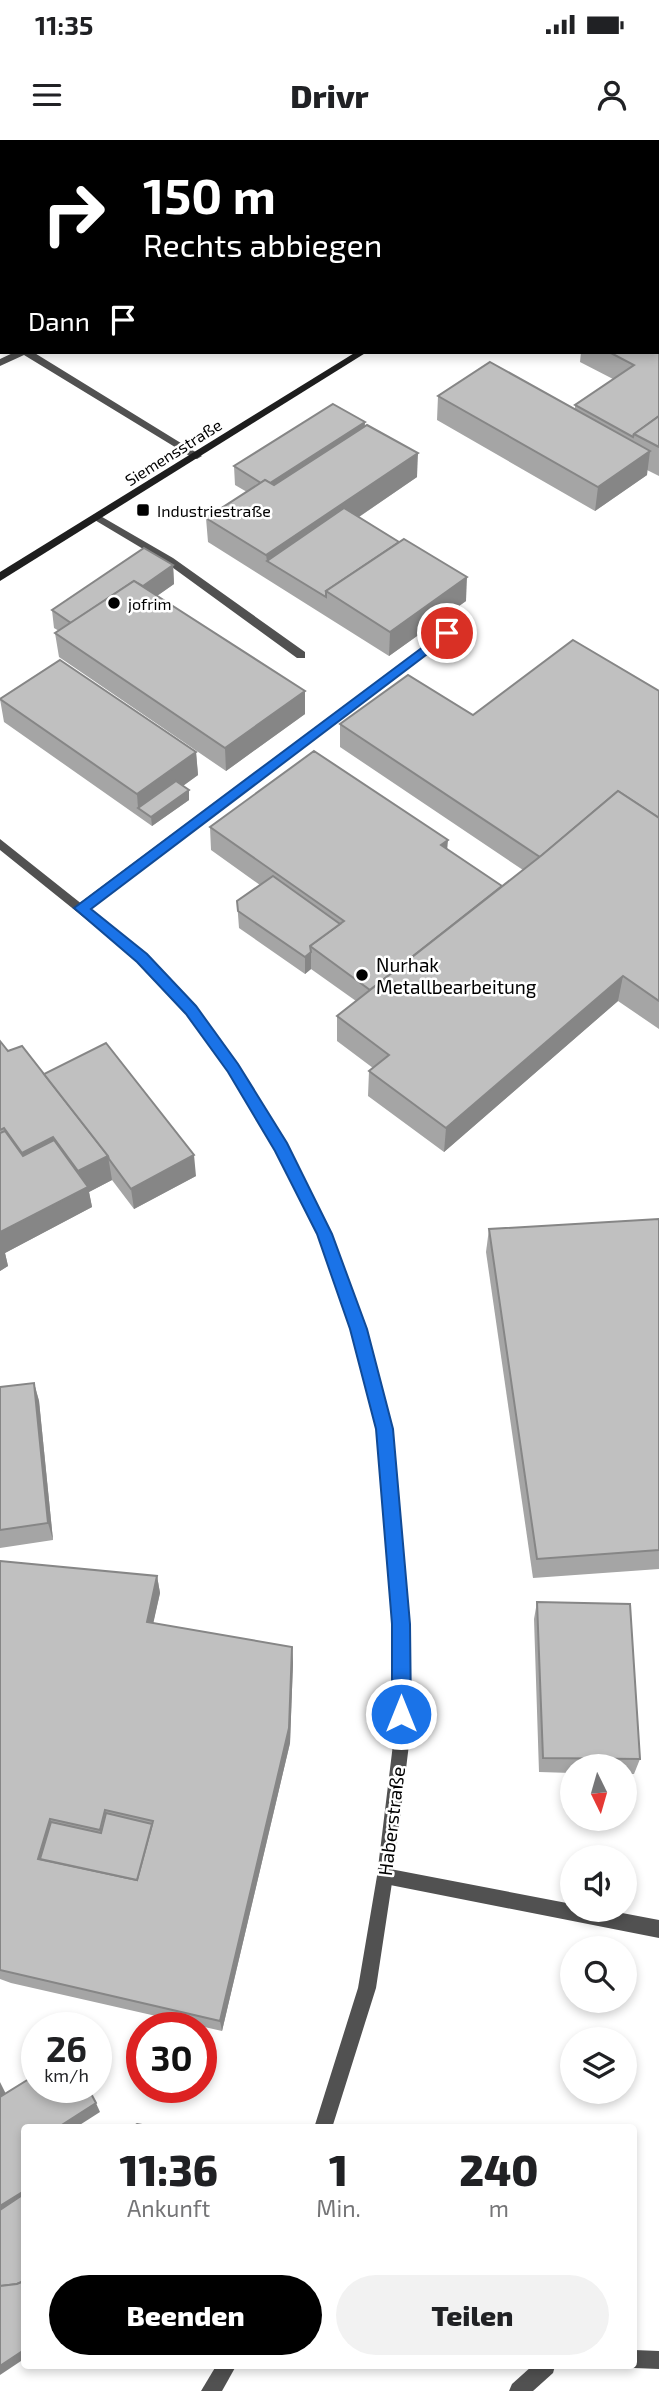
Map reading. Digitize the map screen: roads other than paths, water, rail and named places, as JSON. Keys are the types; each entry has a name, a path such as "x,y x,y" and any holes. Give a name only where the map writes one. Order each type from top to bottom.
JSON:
{"street":[{"path":"0,363 20,354"},
{"path":"27,354 197,456"},
{"name":"Siemensstraße","path":"0,577 359,354"},
{"path":"97,517 169,560 301,655"},
{"path":"81,908 447,633"},
{"name":"Haberstraße","path":"0,843 142,958 191,1010 233,1068 281,1148 324,1234 358,1329 384,1429 401,1624 402,1736 385,1876 367,1989 324,2124"},
{"path":"385,1876 659,1929"},
{"path":"637,2359 659,2360"},
{"path":"211,2391 225,2369"},
{"path":"519,2391 543,2369"}],"place":[{"name":"Industriestraße","path":"143,510"},
{"name":"jofrim","path":"114,603"},
{"name":"Nurhak Metallbearbeitung","path":"362,975"}]}
